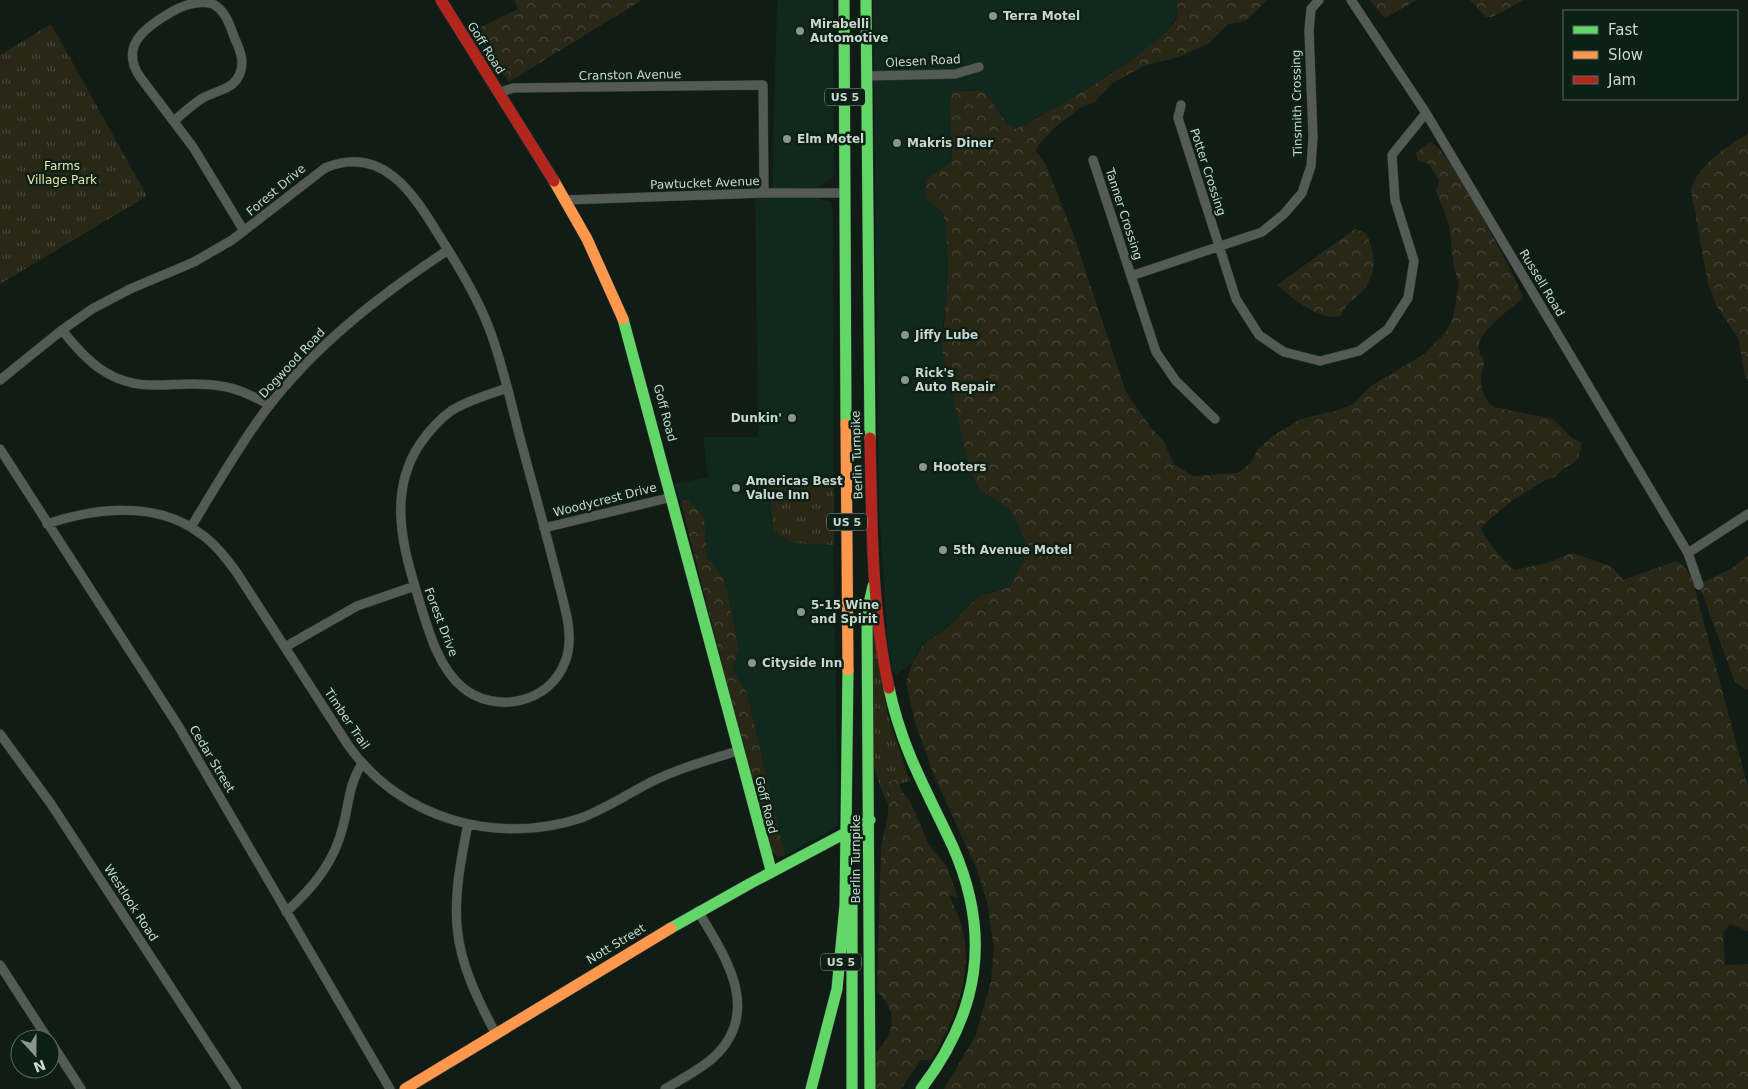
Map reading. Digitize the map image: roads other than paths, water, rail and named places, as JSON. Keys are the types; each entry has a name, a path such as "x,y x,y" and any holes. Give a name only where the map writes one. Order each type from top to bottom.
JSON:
{"main road":[{"name":"Goff Road","path":"441,0 565,200 596,256 625,324 770,870"},
{"name":"Berlin Turnpike","path":"844,0 847,832 852,861 852,1089"},
{"name":"Berlin Turnpike","path":"866,0 869,396 876,571 868,612 870,1089"},
{"path":"845,194 868,194"},
{"name":"US 5","path":"876,571 882,653 895,716 915,771 962,866 971,895 976,924 975,969 965,1014 946,1055 921,1089"},
{"name":"Nott Street","path":"405,1089 698,911 770,870 870,820"},
{"name":"US 5","path":"812,1089 838,979 843,937 847,832"}],"street":[{"name":"Tinsmith Crossing","path":"1131,276 1262,232 1284,214 1302,193 1311,166 1313,137 1309,30 1311,8 1319,0"},
{"name":"Russell Road","path":"1351,0 1426,113 1688,553 1699,585"},
{"path":"174,120 201,99 232,84 241,71 241,55 226,17 218,7 207,1 188,3 143,31 134,46 133,60 136,72 174,120 211,176 244,232"},
{"name":"Olesen Road","path":"867,76 955,74 980,67"},
{"name":"Cranston Avenue","path":"498,93 512,88 763,86 764,193"},
{"name":"Potter Crossing","path":"1182,105 1178,118 1236,299 1259,335 1284,352 1320,361 1359,351 1388,329 1408,298 1414,261 1395,200 1392,155 1426,113"},
{"name":"Tanner Crossing","path":"1093,160 1156,352 1176,381 1215,419"},
{"name":"Forest Drive","path":"0,380 62,330 106,301 194,262 244,232 319,171 336,164 354,162 387,172 402,183 417,200 469,284 485,319 507,388 567,617 569,643 567,658 560,673 550,684 533,696 512,703 497,703 476,696 460,686 442,661 415,586 403,537 400,512 402,485 409,463 429,431 444,416 462,405 507,388"},
{"name":"Pawtucket Avenue","path":"565,200 764,193 845,194"},
{"name":"Dogwood Road","path":"191,527 246,437 270,405 314,356 356,316 398,284 448,250"},
{"path":"62,330 90,362 120,381 144,385 218,385 235,389 270,405"},
{"name":"Cedar Street","path":"0,449 4,464 48,524 174,720 390,1089"},
{"name":"Woodycrest Drive","path":"544,528 672,496"},
{"name":"Timber Trail","path":"48,524 90,512 115,510 164,516 191,527 207,538 228,560 362,764 385,785 407,800 433,813 468,824 521,829 568,822 598,811 668,774 738,751"},
{"path":"1688,553 1748,514"},
{"path":"285,647 347,611 415,586"},
{"name":"Westlook Road","path":"0,734 42,791 237,1089"},
{"path":"286,912 310,889 330,861 343,829 351,784 362,764"},
{"path":"468,824 456,890 457,936 473,989 496,1034"},
{"path":"665,1089 715,1056 729,1036 737,1012 737,996 732,972 698,911"},
{"path":"0,965 42,1029"},
{"path":"60,1057 81,1089"}],"place":[{"name":"Terra Motel","path":"993,16"},
{"name":"Mirabelli Automotive","path":"800,31"},
{"name":"Elm Motel","path":"787,139"},
{"name":"Makris Diner","path":"897,143"},
{"name":"Jiffy Lube","path":"905,335"},
{"name":"Rick's Auto Repair","path":"905,380"},
{"name":"Dunkin'","path":"792,418"},
{"name":"Hooters","path":"923,467"},
{"name":"Americas Best Value Inn","path":"736,488"},
{"name":"5th Avenue Motel","path":"943,550"},
{"name":"5-15 Wine and Spirit","path":"801,612"},
{"name":"Cityside Inn","path":"752,663"}],"park label":[{"name":"Farms Village Park","path":"62,173"}]}
